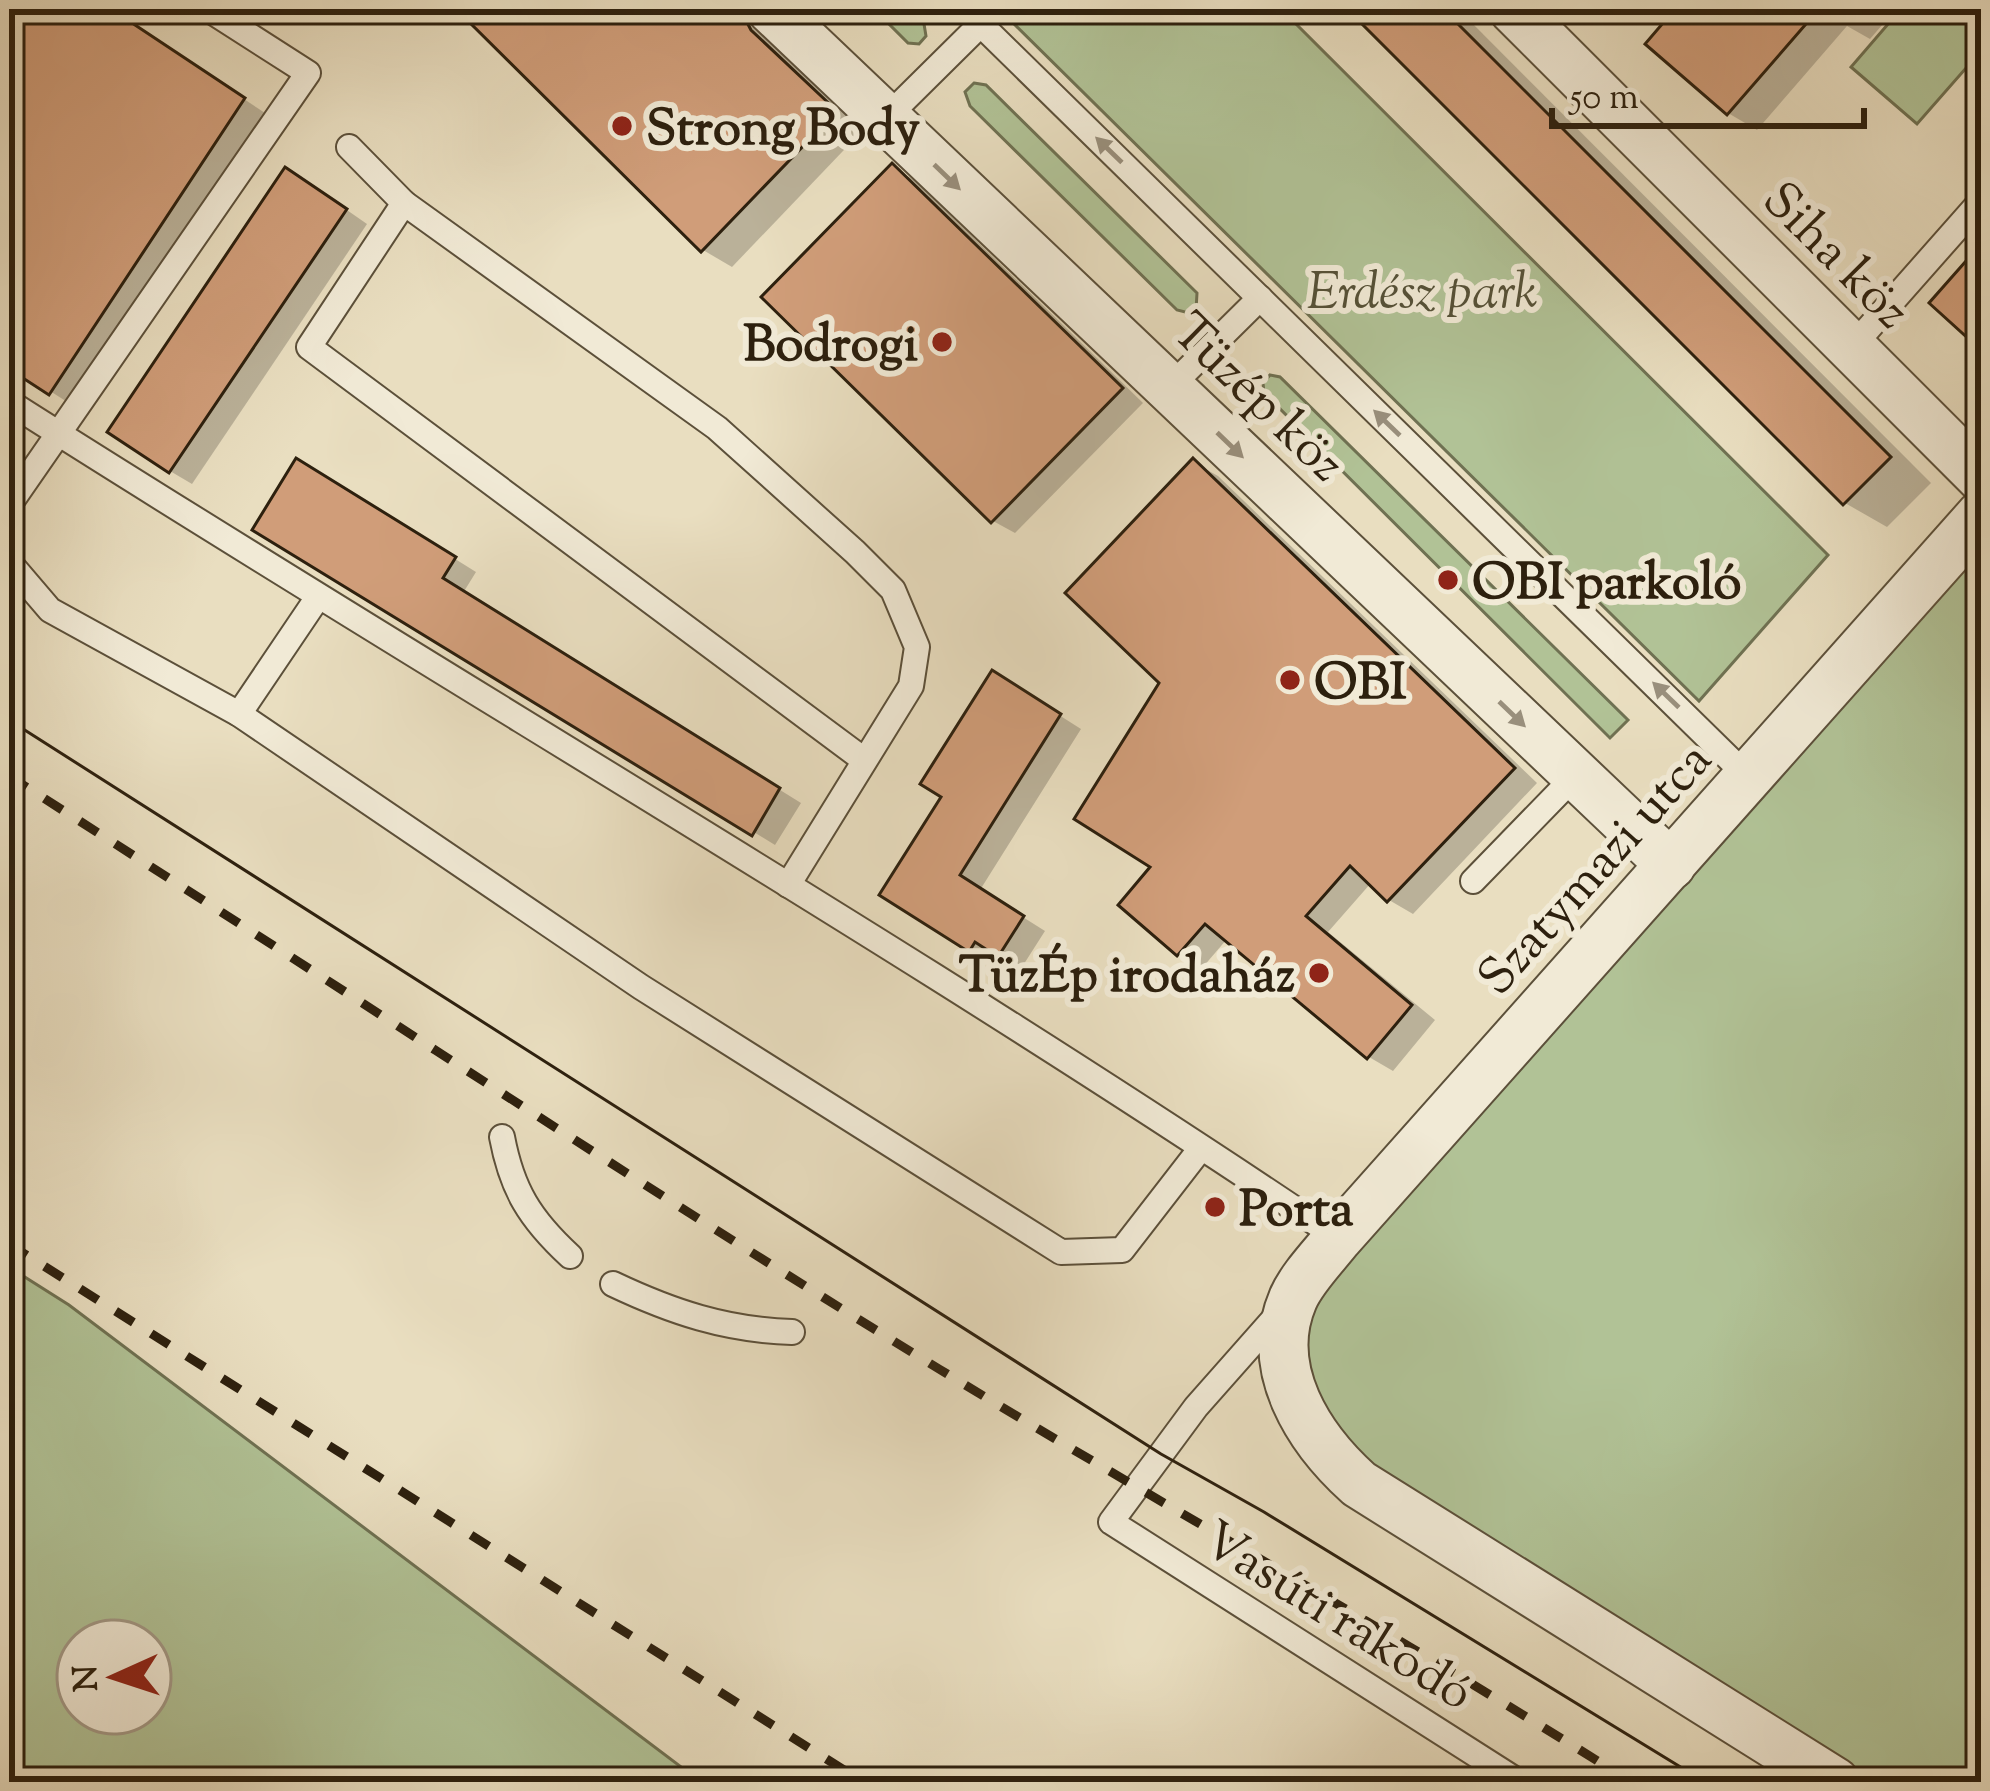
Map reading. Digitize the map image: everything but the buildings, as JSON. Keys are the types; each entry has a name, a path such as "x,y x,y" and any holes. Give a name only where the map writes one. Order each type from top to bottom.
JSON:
{"street":[{"name":"Tüzép köz","path":"771,9 1671,865"},
{"name":"Siha köz","path":"1513,9 1981,477"},
{"name":"Szatymazi utca","path":"1294,1297 1338,1238 1981,515"},
{"path":"1294,1297 1284,1329 1293,1396 1329,1457 1359,1484 1835,1782"}],"lane":[{"path":"9,506 308,73 208,9"},
{"path":"886,118 973,17 1750,778"},
{"path":"349,147 404,203 716,428 893,590 917,647 911,686 788,885"},
{"path":"1852,347 1981,201"},
{"path":"404,203 309,347 864,760"},
{"path":"1169,388 1260,298"},
{"path":"9,402 788,885 1338,1238"},
{"path":"9,562 50,610 239,714 641,987 1061,1252 1122,1250 1202,1148"},
{"path":"239,714 318,597"},
{"path":"1473,881 1576,775"},
{"path":"502,1137 510,1178 534,1216 570,1256"},
{"path":"613,1284 698,1320 746,1331 792,1332"},
{"name":"Vasúti rakodó","path":"1294,1297 1196,1406 1111,1522 1519,1782"}],"green space":[{"path":"874,9 909,9 924,24 926,36 919,44 908,43"},
{"name":"Erdész park","path":"999,9 1281,9 1828,555 1699,701"},
{"path":"1901,9 1981,9 1981,51 1917,124 1851,67"},
{"path":"974,83 986,85 1197,293 1196,310 1177,310 970,106 965,92"},
{"path":"1270,375 1280,377 1628,720 1610,738 1264,393 1263,383"},
{"path":"1981,515 1981,1782 1857,1782 1329,1457 1294,1297"},
{"path":"9,1267 69,1305 701,1782 9,1782"}],"tram line":[{"path":"9,720 1161,1454 1705,1782"}],"railway":[{"path":"9,776 822,1296 1631,1782"},
{"path":"9,1244 863,1782"}],"place":[{"name":"Strong Body","path":"622,126"},
{"name":"Bodrogi","path":"942,342"},
{"name":"OBI parkoló","path":"1448,580"},
{"name":"OBI","path":"1290,680"},
{"name":"TüzÉp irodaház","path":"1319,973"},
{"name":"Porta","path":"1215,1207"}]}
